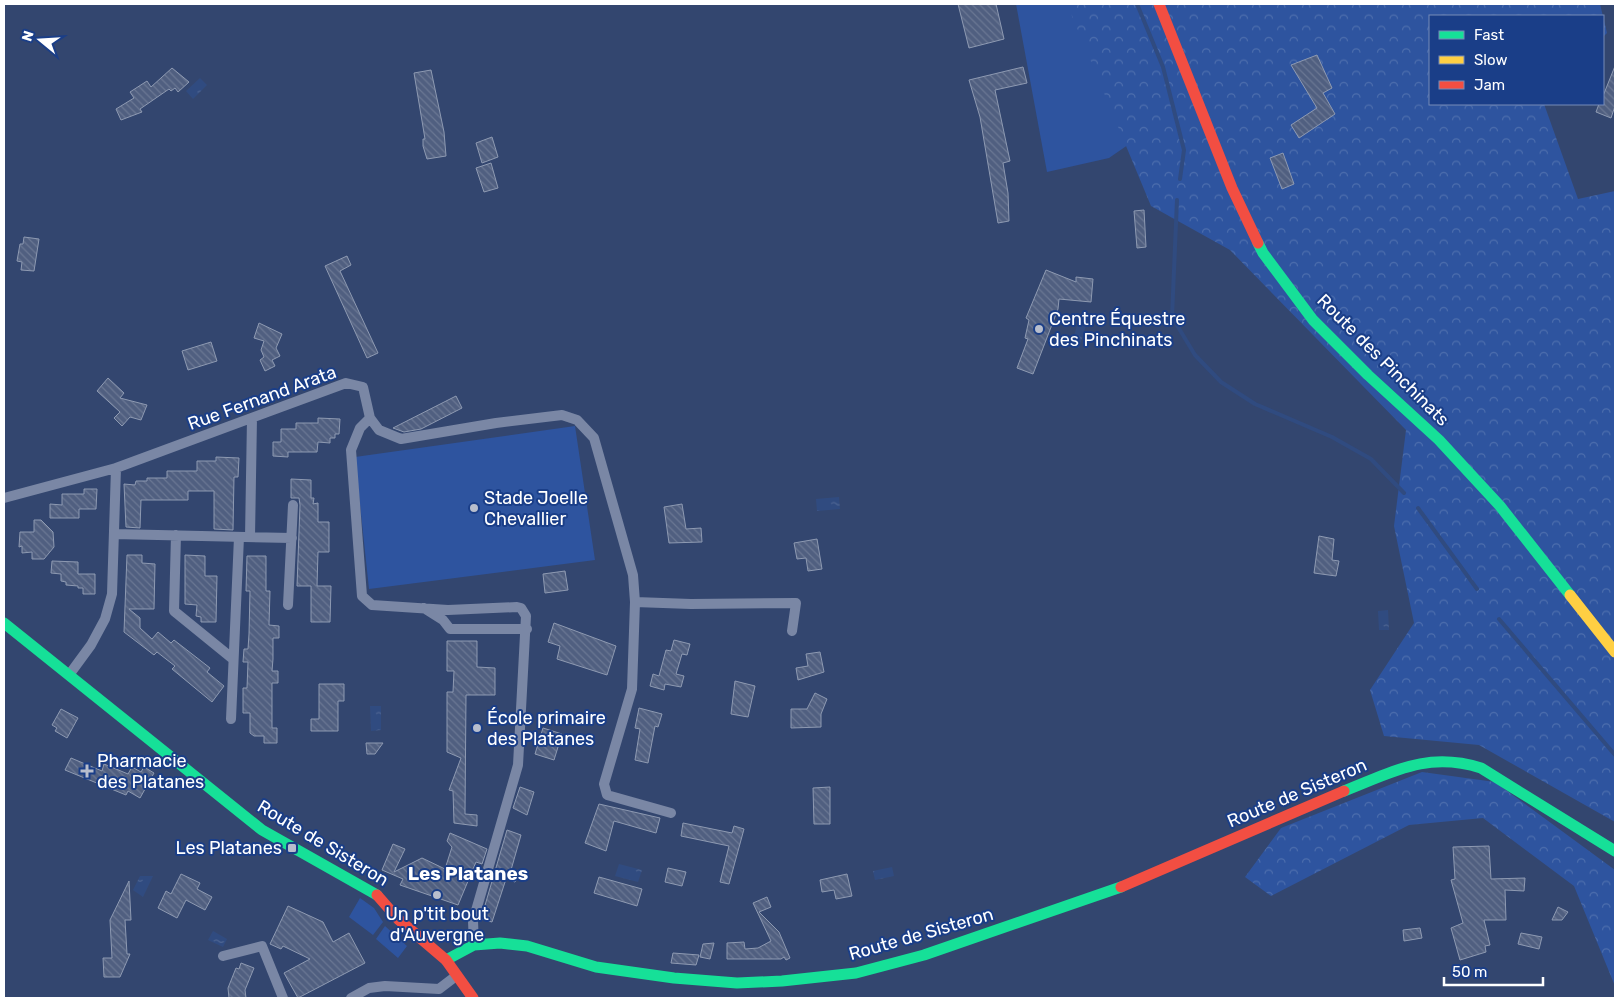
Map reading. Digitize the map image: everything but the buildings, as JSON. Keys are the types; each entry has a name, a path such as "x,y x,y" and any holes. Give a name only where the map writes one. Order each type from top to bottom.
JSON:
{"main road":[{"name":"Route des Pinchinats","path":"1159,4 1232,188 1263,253 1313,320 1368,375 1439,440 1500,506 1615,652"},
{"name":"Route de Sisteron","path":"4,623 262,830 367,888 383,899 398,919 446,960 474,944 500,942 527,946 596,967 631,973 737,983 782,981 856,973 924,955 1133,883 1315,803 1403,768 1428,762 1462,762 1481,768 1615,852"},
{"path":"446,960 473,998"}],"street":[{"name":"Rue Fernand Arata","path":"4,498 116,468 346,383 363,387 370,418"},
{"path":"474,944 473,921 518,765 527,629 526,616 521,608 448,610 372,605 362,596 351,450 360,428 370,418 378,430 401,439 496,423 562,415 576,420 594,438 633,575 635,602 632,689 604,784 607,795 671,813"},
{"path":"231,719 233,659 252,418"},
{"path":"69,675 91,645 105,619 112,594 116,468"},
{"path":"288,605 293,506"},
{"path":"114,534 292,538"},
{"path":"176,535 174,611 233,659"},
{"path":"635,602 691,604 796,603 792,631"},
{"path":"422,607 444,620 450,630 527,629"},
{"path":"223,956 262,946 283,998"},
{"path":"351,998 369,988 385,986 439,989 456,976"}],"green space":[{"path":"1016,4 1093,4 1138,138 1109,158 1047,172"},
{"path":"1067,4 1600,4 1603,15 1429,15 1429,105 1544,105 1578,199 1615,191 1615,822 1479,745 1384,736 1370,690 1414,623 1394,526 1406,430 1230,250 1151,206"},
{"path":"1604,20 1607,33 1604,36"},
{"name":"Stade Joelle Chevallier","path":"575,426 595,560 369,589 355,457"},
{"path":"1422,772 1495,782 1615,870 1615,986 1574,886 1483,818 1409,825 1271,896 1245,877 1281,828"},
{"path":"360,898 374,908 383,922 373,935 349,917"},
{"path":"385,926 407,946 398,958 376,939"}],"water":[{"path":"200,78 207,85 193,99 186,91"},
{"path":"1079,319 1087,322 1079,348 1071,346"},
{"path":"839,497 840,509 817,511 816,499"},
{"path":"1388,610 1389,630 1379,630 1378,611"},
{"path":"370,706 381,706 381,730 371,731"},
{"path":"619,864 642,870 638,882 615,876"},
{"path":"892,867 894,876 875,880 873,871"},
{"path":"140,876 153,876 143,897 133,890"},
{"path":"213,931 227,939 223,947 208,940"}],"waterway":[{"path":"1137,4 1163,67 1184,150 1180,179"},
{"path":"1177,200 1172,317 1195,355 1221,382 1255,404 1332,437 1371,459 1404,493"},
{"path":"1418,508 1477,589"},
{"path":"1499,619 1615,755"}],"traffic: fast":[{"path":"1258,243 1263,253 1313,320 1368,375 1439,440 1500,506 1570,595"},
{"path":"4,623 262,830 377,895"},
{"path":"1344,791 1411,766 1427,763 1462,763 1481,768 1615,851"},
{"path":"446,960 474,945 500,943 527,946 596,967 674,978 737,983 782,981 856,973 924,955 1121,887"}],"traffic: slow":[{"path":"1570,595 1615,652"}],"traffic: jam":[{"path":"1159,4 1232,188 1258,243"},
{"path":"1121,887 1344,791"},
{"path":"377,895 398,919 446,960 473,998"}],"place":[{"name":"Centre Équestre des Pinchinats","path":"1039,329"},
{"name":"Stade Joelle Chevallier","path":"474,508"},
{"name":"École primaire des Platanes","path":"477,728"},
{"name":"Pharmacie des Platanes","path":"87,771"},
{"name":"Les Platanes","path":"292,848"},
{"name":"Un p'tit bout d'Auvergne","path":"437,895"}],"district":[{"name":"Les Platanes","path":"468,873"}]}
